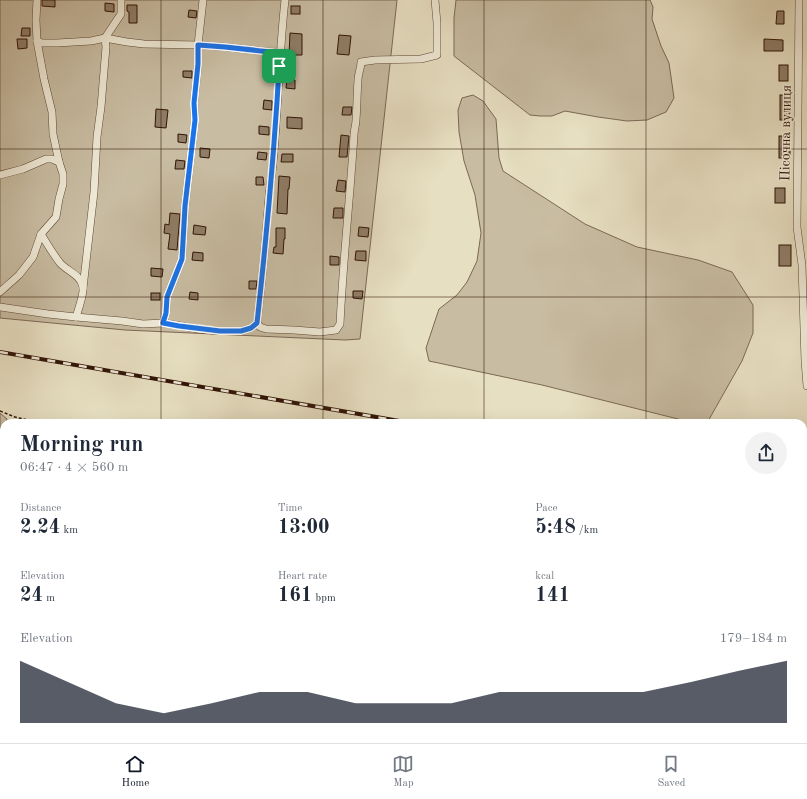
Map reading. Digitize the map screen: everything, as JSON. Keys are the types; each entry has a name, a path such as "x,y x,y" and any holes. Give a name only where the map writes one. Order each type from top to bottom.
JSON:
{"street":[{"path":"0,292 19,275 33,257 41,234 56,217 63,184 63,174 53,134 52,112 44,80 37,41 37,0"},
{"path":"76,318 83,288 94,192 97,137 106,47 105,38 121,14 121,0"},
{"path":"163,323 166,313 167,297 182,259 185,206 195,120 194,103 202,0"},
{"path":"0,307 76,318 143,324 163,323 220,331 241,331 251,328 257,323 273,164 284,0"},
{"path":"257,323 260,327 266,329 320,332 336,330 340,324 346,229 356,122 358,78 361,69 361,62 375,60 421,59 437,55 435,0"},
{"name":"Пісочна вулиця","path":"799,0 797,227 802,265 807,386"},
{"path":"37,41 42,43 57,43 90,41 105,38 144,44 218,46 280,53"},
{"path":"0,175 23,169 46,159 52,159 59,162"},
{"path":"41,234 48,248 61,264 78,276 83,288"}],"path":[{"path":"0,411 23,419"}],"shaded area":[{"path":"0,0 397,0 360,339 345,340 125,330 0,318"},
{"path":"456,0 650,0 653,7 652,19 661,46 669,63 674,98 666,112 647,120 627,121 565,111 552,116 530,115 454,56 454,18"},
{"path":"473,95 483,101 496,119 499,158 503,171 585,224 637,247 698,260 732,272 753,305 753,333 742,361 709,419 678,419 542,385 429,361 426,348 439,309 457,295 467,282 477,261 481,233 475,195 464,161 459,132 458,110 462,98"},
{"path":"0,413 7,419 0,419"}],"building":[{"path":"42,0 55,0 55,7 42,6"},
{"path":"105,3 114,4 114,12 105,11"},
{"path":"127,5 137,5 137,23 129,23 129,12 127,11"},
{"path":"291,6 300,6 300,14 291,14"},
{"path":"189,10 197,11 196,18 188,17"},
{"path":"777,11 784,11 784,24 776,24"},
{"path":"22,28 30,28 30,36 21,36"},
{"path":"290,33 302,34 302,55 289,55"},
{"path":"339,35 351,36 349,55 337,54"},
{"path":"17,39 27,39 27,48 18,49"},
{"path":"764,39 783,40 783,51 764,51"},
{"path":"779,65 788,65 788,81 779,81"},
{"path":"183,71 192,71 192,78 183,77"},
{"path":"287,79 295,80 295,89 286,88"},
{"path":"780,95 788,95 788,120 780,120"},
{"path":"264,100 272,101 272,110 263,109"},
{"path":"343,107 352,107 351,115 342,115"},
{"path":"156,109 168,110 166,128 155,127"},
{"path":"287,117 302,118 302,129 287,128"},
{"path":"259,126 269,127 269,135 259,134"},
{"path":"178,134 187,135 186,143 178,142"},
{"path":"341,135 349,136 347,157 339,157"},
{"path":"779,136 790,136 790,158 779,158"},
{"path":"200,148 210,149 209,158 200,157"},
{"path":"258,152 267,153 266,160 257,159"},
{"path":"282,154 293,154 293,162 281,162"},
{"path":"176,160 185,161 184,169 175,169"},
{"path":"279,176 290,177 287,214 277,213"},
{"path":"256,177 263,177 264,185 256,185"},
{"path":"338,180 346,181 345,192 336,191"},
{"path":"775,188 785,188 785,203 775,203"},
{"path":"334,208 343,208 343,218 333,218"},
{"path":"170,213 180,214 177,250 168,249 170,234 164,233 165,224 169,225"},
{"path":"194,225 206,227 205,235 193,234"},
{"path":"359,227 369,228 368,237 358,236"},
{"path":"276,228 285,228 283,254 273,253 274,247 276,247"},
{"path":"779,245 791,245 791,266 779,266"},
{"path":"356,251 366,251 366,261 355,260"},
{"path":"193,252 203,253 203,261 192,260"},
{"path":"330,256 339,257 339,265 330,265"},
{"path":"151,268 163,269 162,277 151,276"},
{"path":"249,281 257,281 256,289 249,289"},
{"path":"353,291 363,291 362,299 353,298"},
{"path":"190,292 198,293 198,300 189,299"},
{"path":"151,293 160,293 160,300 151,300"}],"railway":[{"path":"0,352 388,419"}],"route":[{"path":"198,45 264,50 280,53 279,66 273,164 257,323 251,328 241,331 199,329 163,323 166,313 167,297 182,259 185,206 195,120 194,103 197,82 198,45"}]}
